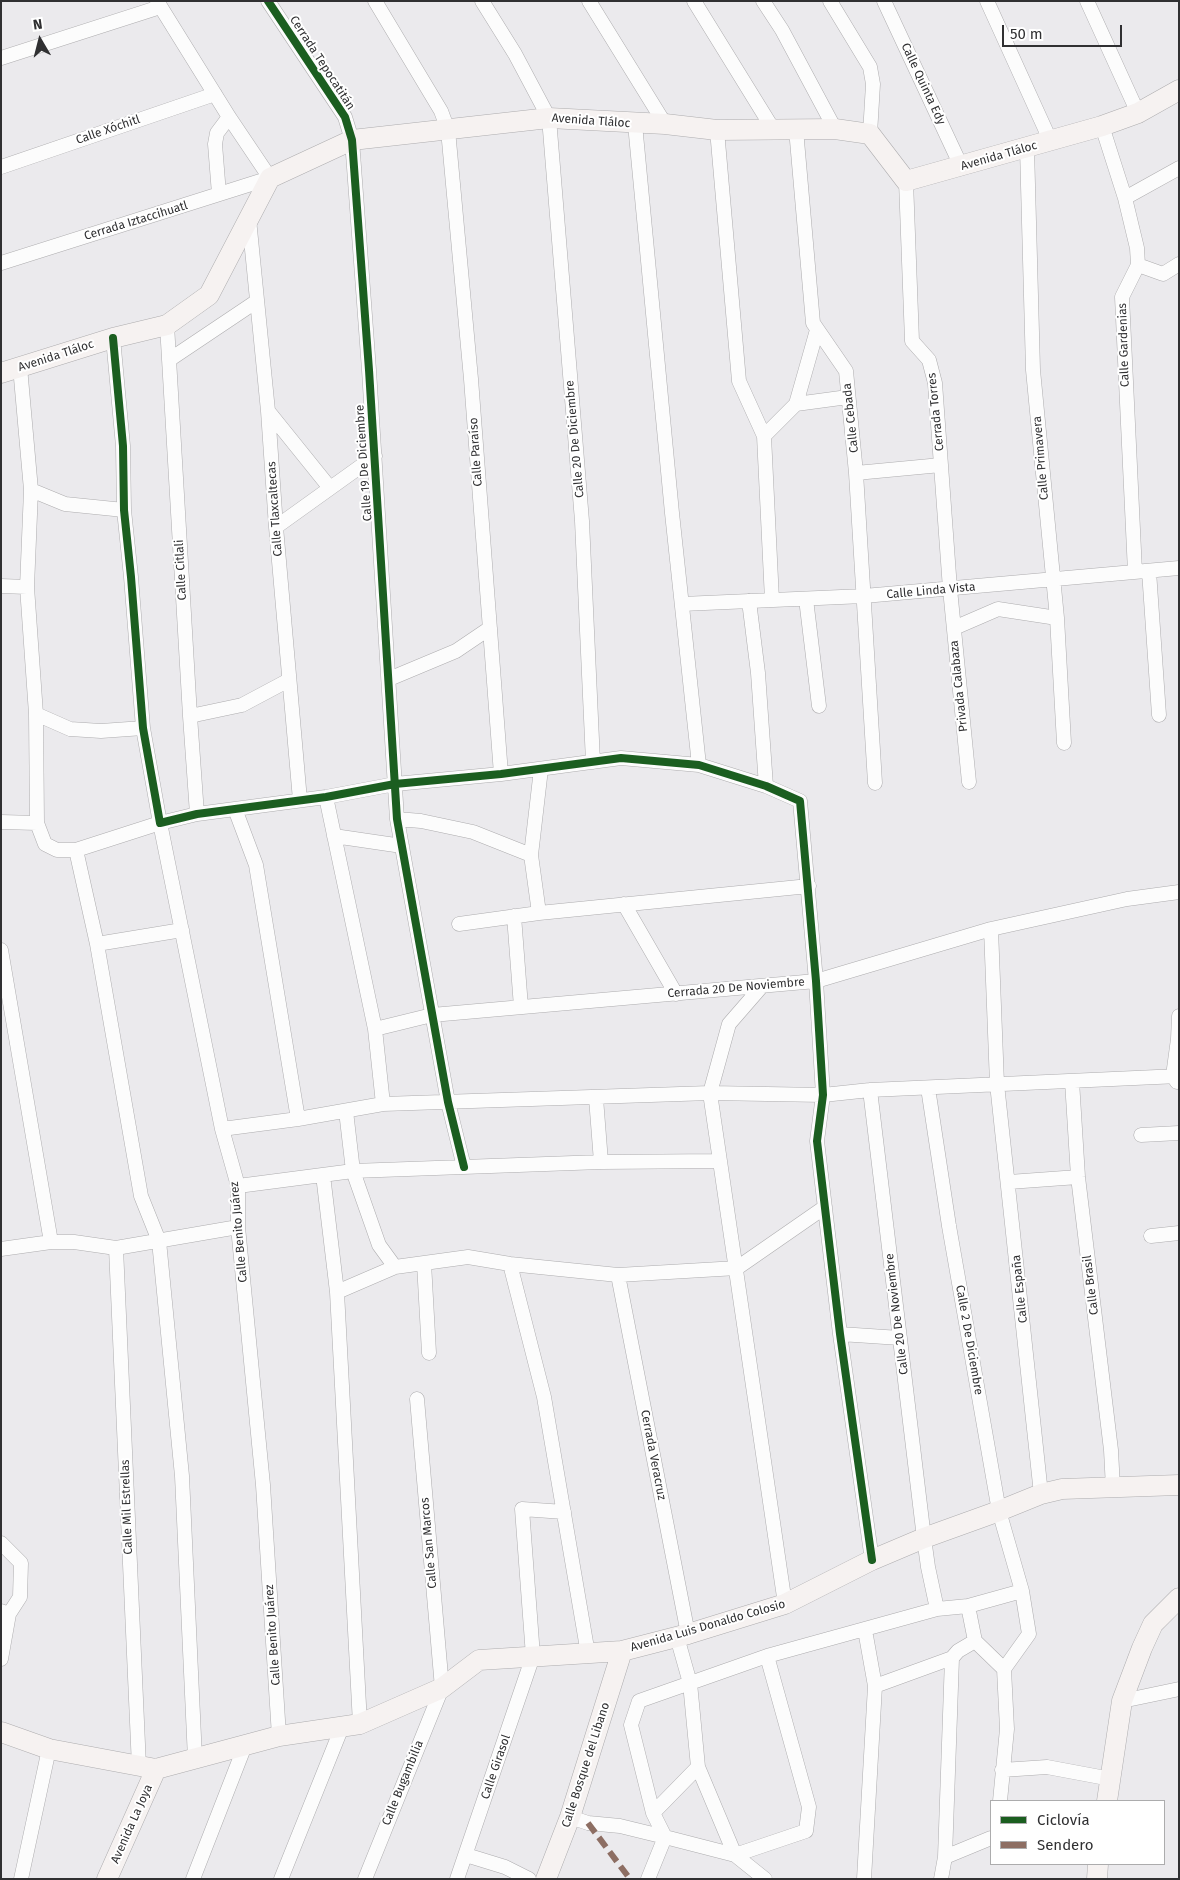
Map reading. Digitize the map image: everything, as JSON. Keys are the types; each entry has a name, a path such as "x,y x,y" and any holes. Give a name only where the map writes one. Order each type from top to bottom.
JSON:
{"main road":[{"name":"Avenida Tláloc","path":"906,181 1051,142 1102,126 1138,113 1179,90"},
{"name":"Avenida Tláloc","path":"10,370 113,338 167,325 209,295 270,178 352,140 549,118 635,124 665,124 717,130 835,129 870,134"},
{"path":"870,134 906,181"},
{"name":"Avenida Luis Donaldo Colosio","path":"1,1732 49,1749 147,1768 196,1759 246,1743 279,1736 351,1726 442,1688 479,1660 622,1651 682,1636 785,1604 872,1560 924,1538 1041,1494 1062,1489 1179,1485"},
{"path":"1107,1800 1122,1700 1153,1624 1179,1598"},
{"name":"Calle Bosque del Libano","path":"546,1879 570,1817 622,1651"},
{"name":"Avenida La Joya","path":"108,1879 147,1768"},
{"path":"1096,1879 1098,1865"}],"street":[{"name":"Cerrada Tepocatitán","path":"268,1 345,117 352,140"},
{"name":"Calle Paraíso","path":"375,1 441,110 448,130 471,379 501,774"},
{"path":"482,1 515,54 549,118"},
{"path":"589,1 665,124"},
{"path":"694,1 773,129"},
{"path":"763,1 782,30 835,129"},
{"path":"830,1 870,67 873,84 870,134"},
{"name":"Calle Quinta Edy","path":"884,1 961,166"},
{"path":"987,1 1051,142"},
{"path":"1087,1 1138,113"},
{"path":"1,58 158,4 270,178"},
{"name":"Calle Xóchitl","path":"1,167 215,94"},
{"path":"219,194 215,144 217,133 229,117"},
{"name":"Calle 20 De Diciembre","path":"549,118 582,521 593,762"},
{"path":"635,124 699,765"},
{"path":"1102,126 1125,198 1137,248 1138,266 1163,274 1179,264"},
{"name":"Calle Cebada","path":"796,129 813,323 846,371 856,473 875,783"},
{"path":"717,130 740,381 764,436 772,600"},
{"name":"Calle 19 De Diciembre","path":"352,140 397,819 448,1102 464,1167"},
{"name":"Calle Primavera","path":"1027,148 1033,370 1057,618 1064,742"},
{"path":"1125,198 1179,168"},
{"name":"Cerrada Iztaccihuatl","path":"1,263 270,178"},
{"name":"Cerrada Torres","path":"906,181 912,341 929,360 935,383 950,589"},
{"name":"Calle Tlaxcaltecas","path":"249,218 268,410 276,528 300,800"},
{"name":"Calle Gardenias","path":"1134,572 1122,297 1138,266"},
{"path":"169,360 257,301"},
{"name":"Calle Citlali","path":"167,325 197,814"},
{"path":"764,436 796,404 818,330"},
{"name":"Calle Benito Juárez","path":"113,338 123,446 124,510 144,728 160,823 222,1129 238,1186 238,1227 263,1485 279,1736"},
{"path":"10,370 31,490 27,587 36,714 37,823 46,844 57,850 76,850 160,823 197,814 326,797 395,784 501,774 621,758 699,765 766,786 800,801 809,886 822,1095 817,1141 840,1334 872,1560"},
{"path":"796,404 848,397"},
{"path":"268,410 330,488"},
{"path":"276,528 374,456"},
{"path":"856,473 941,465"},
{"path":"31,490 65,504 124,510"},
{"name":"Calle Linda Vista","path":"682,604 864,596 1179,568"},
{"path":"1149,571 1159,715"},
{"path":"1,586 27,587"},
{"name":"Privada Calabaza","path":"950,589 969,782"},
{"path":"806,599 819,706"},
{"path":"749,601 758,673 766,786"},
{"path":"954,628 998,608 1057,618"},
{"path":"389,679 456,651 490,628"},
{"path":"190,716 242,705 289,680"},
{"path":"36,714 70,729 101,731 144,728"},
{"path":"539,913 531,855 541,769"},
{"path":"326,797 375,1029 383,1104"},
{"path":"235,809 256,865 298,1119"},
{"path":"397,819 422,820 473,832 531,855"},
{"path":"1,822 37,823"},
{"path":"334,836 402,846"},
{"path":"76,850 97,944 140,1196 158,1241 182,1476 196,1759"},
{"path":"459,924 539,913 809,886"},
{"name":"Cerrada 20 De Noviembre","path":"375,1029 432,1015 816,981 991,929 1127,899 1179,892"},
{"path":"624,904 676,994"},
{"path":"514,916 521,1007"},
{"name":"Calle España","path":"991,929 997,1084 1041,1494"},
{"path":"97,944 182,930"},
{"path":"1,950 51,1242"},
{"path":"762,986 728,1024 710,1094 785,1604"},
{"path":"222,1129 298,1119 383,1104 710,1094 822,1095 870,1090 997,1084 1177,1079 1179,1016"},
{"name":"Calle Brasil","path":"1072,1081 1078,1178 1111,1450 1113,1488"},
{"name":"Calle 2 De Diciembre","path":"928,1088 949,1226 999,1511 1022,1591 1029,1634 1004,1669"},
{"name":"Calle 20 De Noviembre","path":"870,1090 924,1538 928,1567 938,1609"},
{"path":"596,1098 601,1162"},
{"path":"346,1111 353,1171 379,1245 395,1267"},
{"path":"1141,1134 1179,1133"},
{"path":"238,1186 353,1171 601,1162 720,1161"},
{"path":"281,1879 351,1726 337,1292 323,1175"},
{"path":"1008,1182 1078,1178"},
{"path":"337,1292 395,1267 468,1257 510,1264 618,1275 737,1268 825,1207"},
{"path":"1,1249 51,1242 74,1242 116,1248 238,1227"},
{"path":"1151,1236 1179,1233"},
{"name":"Calle Mil Estrellas","path":"116,1248 147,1768"},
{"path":"424,1263 428,1353"},
{"path":"510,1264 544,1397 588,1654"},
{"name":"Cerrada Veracruz","path":"618,1275 690,1682 698,1767 734,1855"},
{"path":"840,1334 900,1338"},
{"name":"Calle San Marcos","path":"417,1399 442,1688"},
{"path":"534,1656 522,1509 564,1512"},
{"path":"1,1543 21,1563 20,1597 5,1612 1,1658"},
{"path":"648,1879 664,1837 653,1813 631,1725 639,1701 767,1656 938,1609 968,1606 1022,1591"},
{"path":"968,1606 976,1641 1004,1669 1007,1729 1000,1800"},
{"path":"864,1879 875,1686 865,1630"},
{"path":"875,1686 952,1658 958,1651 976,1641"},
{"name":"Calle Girasol","path":"457,1879 534,1656"},
{"path":"734,1855 806,1831 809,1807 767,1656"},
{"path":"941,1879 945,1857 952,1658"},
{"name":"Calle Bugambilia","path":"365,1879 442,1688"},
{"path":"1122,1700 1179,1689"},
{"path":"193,1879 246,1743"},
{"path":"21,1879 49,1749"},
{"path":"653,1813 698,1767"},
{"path":"1002,1770 1047,1767 1111,1779"},
{"path":"570,1817 588,1822 620,1826 734,1855 765,1879"},
{"path":"945,1857 990,1838"},
{"path":"466,1855 505,1867 529,1879"}],"marked path":[{"path":"588,1823 630,1879"}],"cycle path":[{"path":"268,1 345,117 352,140 369,370 397,819 448,1102 464,1167"},
{"path":"113,338 123,446 124,510 143,728 160,823 197,814 326,797 395,784 501,774 621,758 699,765 766,786 800,801 816,981 823,1095 817,1141 840,1334 872,1560"}]}
